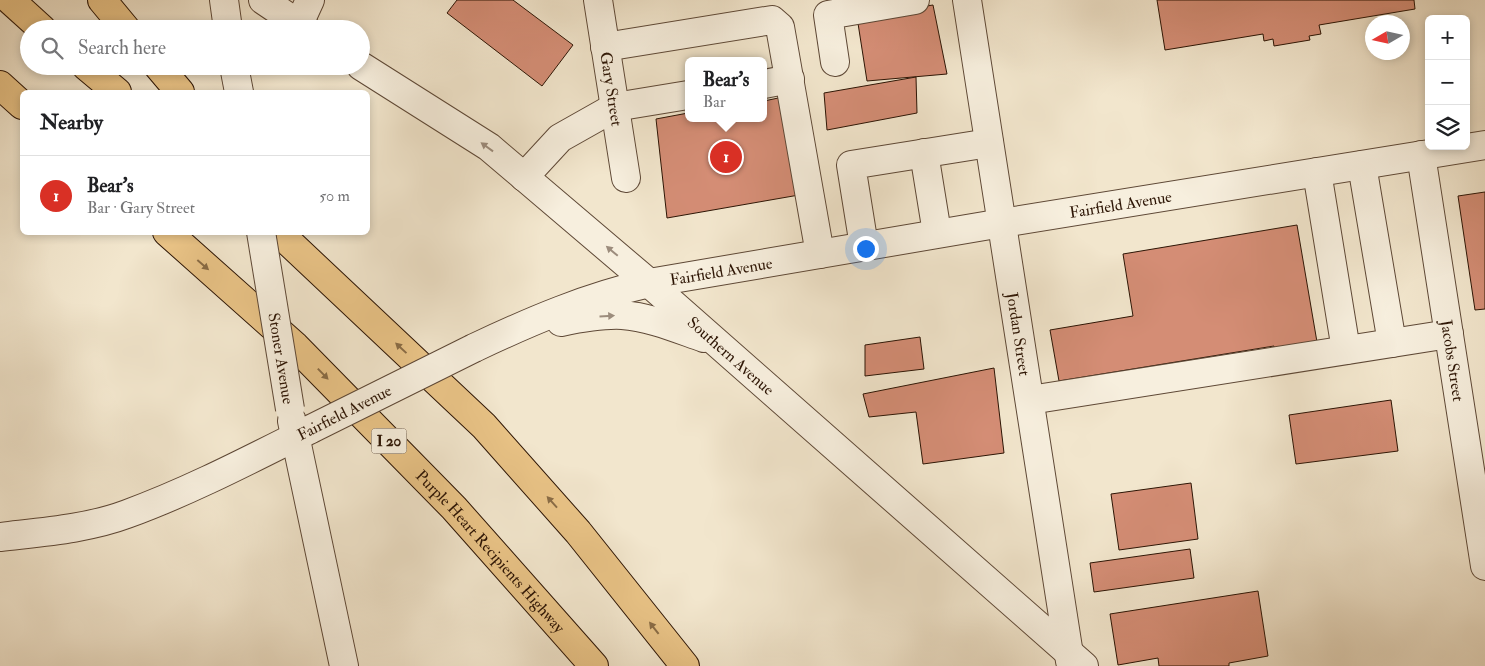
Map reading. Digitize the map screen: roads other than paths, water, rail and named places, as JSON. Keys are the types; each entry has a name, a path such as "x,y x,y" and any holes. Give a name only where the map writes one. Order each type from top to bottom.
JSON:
{"highway":[{"path":"10,0 32,20"},
{"path":"102,0 119,20"},
{"path":"97,75 115,90"},
{"path":"166,75 178,90"},
{"path":"0,86 20,103"},
{"name":"Purple Heart Recipients Highway","path":"170,235 296,346 454,508 594,666"},
{"path":"281,235 484,426 578,532 685,666"}],"street":[{"path":"224,0 227,20"},
{"path":"263,0 293,20"},
{"path":"305,20 310,0"},
{"name":"Gary Street","path":"598,0 626,178"},
{"path":"835,62 828,15 915,0"},
{"name":"Jordan Street","path":"967,0 1030,400 1074,662"},
{"path":"605,46 772,20 780,28 776,82 820,254"},
{"name":"Southern Avenue","path":"370,72 489,147 649,283 1074,662"},
{"path":"235,75 238,90"},
{"path":"524,177 560,138 615,107 685,95"},
{"path":"864,246 851,165 989,143"},
{"name":"Fairfield Avenue","path":"0,537 58,531 126,515 244,463 474,348 577,302 649,283 1002,223 1485,145"},
{"path":"924,153 937,234"},
{"name":"Jacobs Street","path":"1421,155 1485,566"},
{"path":"1362,165 1392,343"},
{"path":"1317,172 1346,350"},
{"name":"Stoner Avenue","path":"261,235 290,409 303,433 323,571 344,666"},
{"path":"508,332 588,316 622,315 666,324 717,343"},
{"path":"1030,400 1449,334"}],"place":[{"name":"Bear's","path":"726,157"}]}
